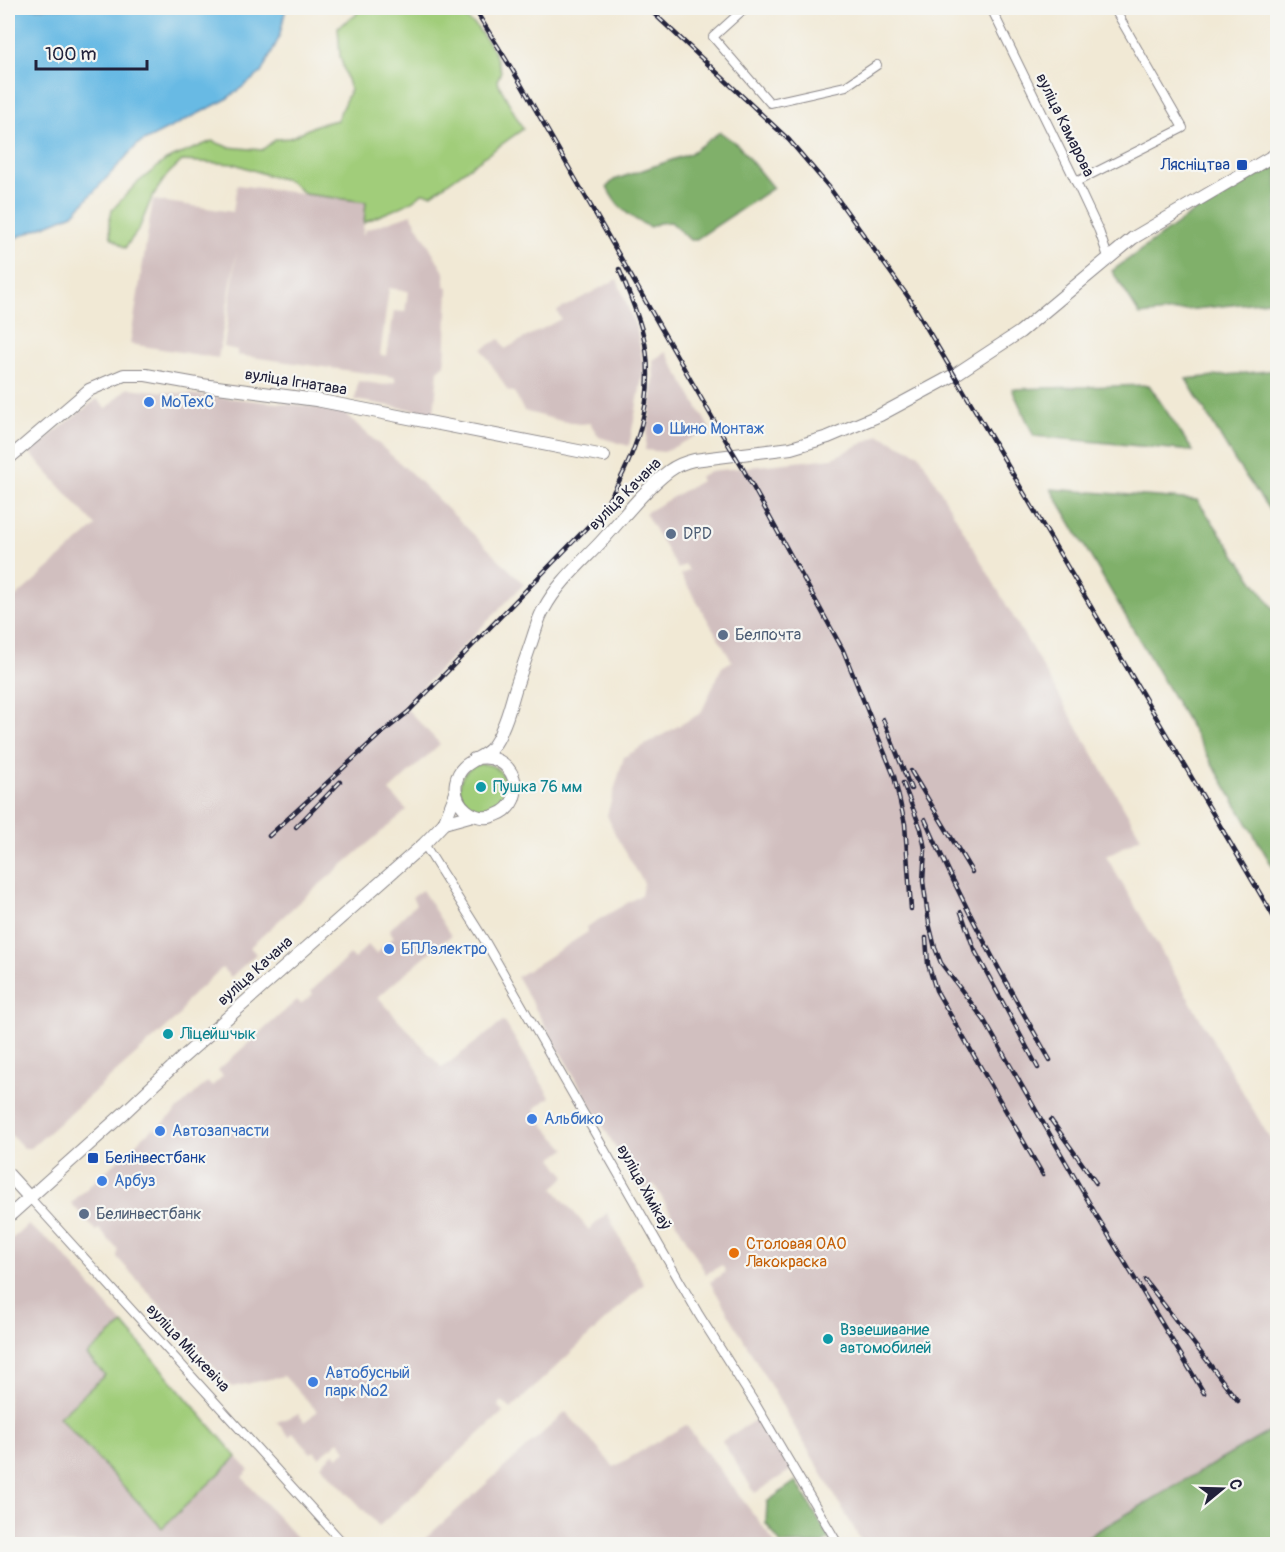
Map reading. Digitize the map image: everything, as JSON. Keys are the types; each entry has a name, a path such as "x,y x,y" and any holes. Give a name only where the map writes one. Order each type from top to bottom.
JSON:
{"main road":[{"name":"вуліца Качана","path":"8,1217 444,823 456,793 459,773 465,765 491,749 503,728 543,609 565,580 648,489 670,470 682,463 694,460 808,444 880,415 982,358 1020,332 1133,238 1278,153"},
{"name":"вуліца Ігнатава","path":"8,459 89,390 124,375 146,375 316,400 604,456"},
{"name":"вуліца Качана","path":"444,823 473,815 488,817 496,815 504,811 513,801 515,780 512,772 501,761 503,728"},
{"path":"474,759 488,757 501,761"},
{"path":"456,793 462,806 473,815"},
{"name":"вуліца Міцкевіча","path":"8,1174 30,1197"}],"street":[{"path":"745,8 713,37 770,103 846,86 877,65"},
{"name":"вуліца Камарова","path":"991,8 1076,182 1099,231 1108,257"},
{"path":"1076,182 1184,128 1114,8"},
{"name":"вуліца Хімікаў","path":"424,843 490,948 699,1315 756,1405 838,1545"},
{"name":"вуліца Міцкевіча","path":"30,1197 344,1545"}],"shaded area":[{"path":"237,185 366,202 362,239 365,230 411,214 444,272 445,286 448,287 445,365 438,371 434,413 355,400 358,381 384,385 395,382 395,377 237,355 237,350 224,347 237,250 218,358 130,344 153,200 233,212","holes":["389,288 408,291 405,312 394,311 387,356 380,355"]},
{"path":"617,279 637,331 644,368 629,446 599,437 590,423 561,421 524,411 514,392 508,391 482,349 500,339 505,349 561,319 557,311"},
{"path":"666,352 710,429 664,452 645,450 654,379 653,360"},
{"path":"127,388 308,406 343,412 411,473 524,584 404,706 440,744 389,791 407,810 250,947 256,954 231,977 222,968 186,1001 179,1016 31,1148 24,1148 8,1132 8,604 96,526 29,452 97,399 106,409"},
{"path":"879,435 919,454 1141,837 1106,856 1277,1151 1277,1427 1075,1544 863,1544 710,1282 726,1272 722,1265 706,1274 654,1184 641,1192 517,977 588,932 586,927 641,895 644,883 616,836 607,815 624,757 701,713 722,667 732,661 681,575 689,570 685,564 678,569 645,513 701,481 699,477 710,471 833,458"},
{"path":"422,890 451,936 378,997 442,1068 504,1021 550,1097 534,1109 545,1127 566,1149 552,1159 566,1176 553,1188 589,1230 607,1213 644,1284 511,1409 502,1401 498,1406 503,1412 379,1526 321,1465 334,1453 338,1457 346,1450 339,1441 319,1457 314,1451 311,1453 293,1433 289,1436 277,1422 298,1414 305,1422 317,1411 284,1376 232,1387 117,1257 118,1250 99,1229 96,1231 71,1203 153,1128 156,1130 207,1082 212,1086 223,1076 218,1070 297,1000 301,1004 313,994 311,991 350,955 354,959 368,945 376,954 394,937 389,930 416,904 412,897"},
{"path":"28,1225 57,1247 123,1324 88,1354 106,1375 59,1418 162,1527 237,1457 249,1470 242,1477 302,1544 8,1544 8,1242"},
{"path":"566,1412 614,1467 686,1425 776,1544 419,1544"},
{"path":"760,1417 791,1470 755,1493 722,1441"}],"green space":[{"path":"359,8 452,8 476,26 493,49 501,71 497,81 523,129 432,194 422,193 402,206 364,223 366,202 305,194 288,180 235,164 182,161 167,175 152,197 139,229 125,248 111,237 109,223 112,210 136,184 166,160 212,141 228,147 262,150 276,139 290,138 316,125 337,120 350,90 340,56 338,27 356,15"},
{"path":"720,132 738,145 773,188 695,240 690,240 671,222 659,223 650,227 643,224 625,211 610,194 607,187 614,180 689,154"},
{"path":"1277,163 1277,300 1140,315 1112,271 1209,201"},
{"path":"1278,370 1277,521 1235,461 1186,379"},
{"path":"1149,385 1193,451 1034,436 1012,389"},
{"path":"1051,489 1197,500 1277,614 1277,874"},
{"path":"483,764 499,771 506,787 499,803 483,810 467,803 460,787 467,771"},
{"path":"123,1324 237,1457 162,1528 59,1417 105,1375 87,1355"},
{"path":"1277,1427 1277,1544 1075,1544"},
{"path":"796,1481 830,1539 820,1544 781,1544 766,1523 767,1502"}],"water":[{"path":"8,8 286,8 279,38 261,73 225,100 138,144 73,214 8,241"}],"railway":[{"path":"474,8 518,79 742,467 843,650 894,776 905,824 911,909"},
{"path":"648,8 789,140 829,187 909,298 1278,924"},
{"path":"269,836 377,737 408,712 598,516 611,496 640,430 648,382 643,334 619,269"},
{"path":"883,719 911,789"},
{"path":"911,771 972,872"},
{"path":"296,827 340,782"},
{"path":"903,783 921,829 925,849 923,881 929,923 941,963 984,1020 1098,1218 1204,1393"},
{"path":"925,819 984,941 1050,1060"},
{"path":"961,912 974,949 1038,1068"},
{"path":"926,938 928,964 936,990 1043,1175"},
{"path":"1051,1120 1096,1183"},
{"path":"1145,1280 1238,1401"}],"place":[{"name":"Лясніцтва","path":"1242,165"},
{"name":"MoTexC","path":"149,402"},
{"name":"Шино Монтаж","path":"658,429"},
{"name":"DPD","path":"671,534"},
{"name":"Белпочта","path":"723,635"},
{"name":"Пушка 76 мм","path":"481,787"},
{"name":"БПЛэлектро","path":"389,949"},
{"name":"Ліцейшчык","path":"168,1034"},
{"name":"Альбико","path":"532,1119"},
{"name":"Автозапчасти","path":"160,1131"},
{"name":"Белінвестбанк","path":"93,1158"},
{"name":"Арбуз","path":"102,1181"},
{"name":"Белинвестбанк","path":"84,1214"},
{"name":"Столовая ОАО Лакокраска","path":"734,1253"},
{"name":"Взвешивание автомобилей","path":"828,1339"},
{"name":"Автобусный парк №2","path":"313,1382"}]}
